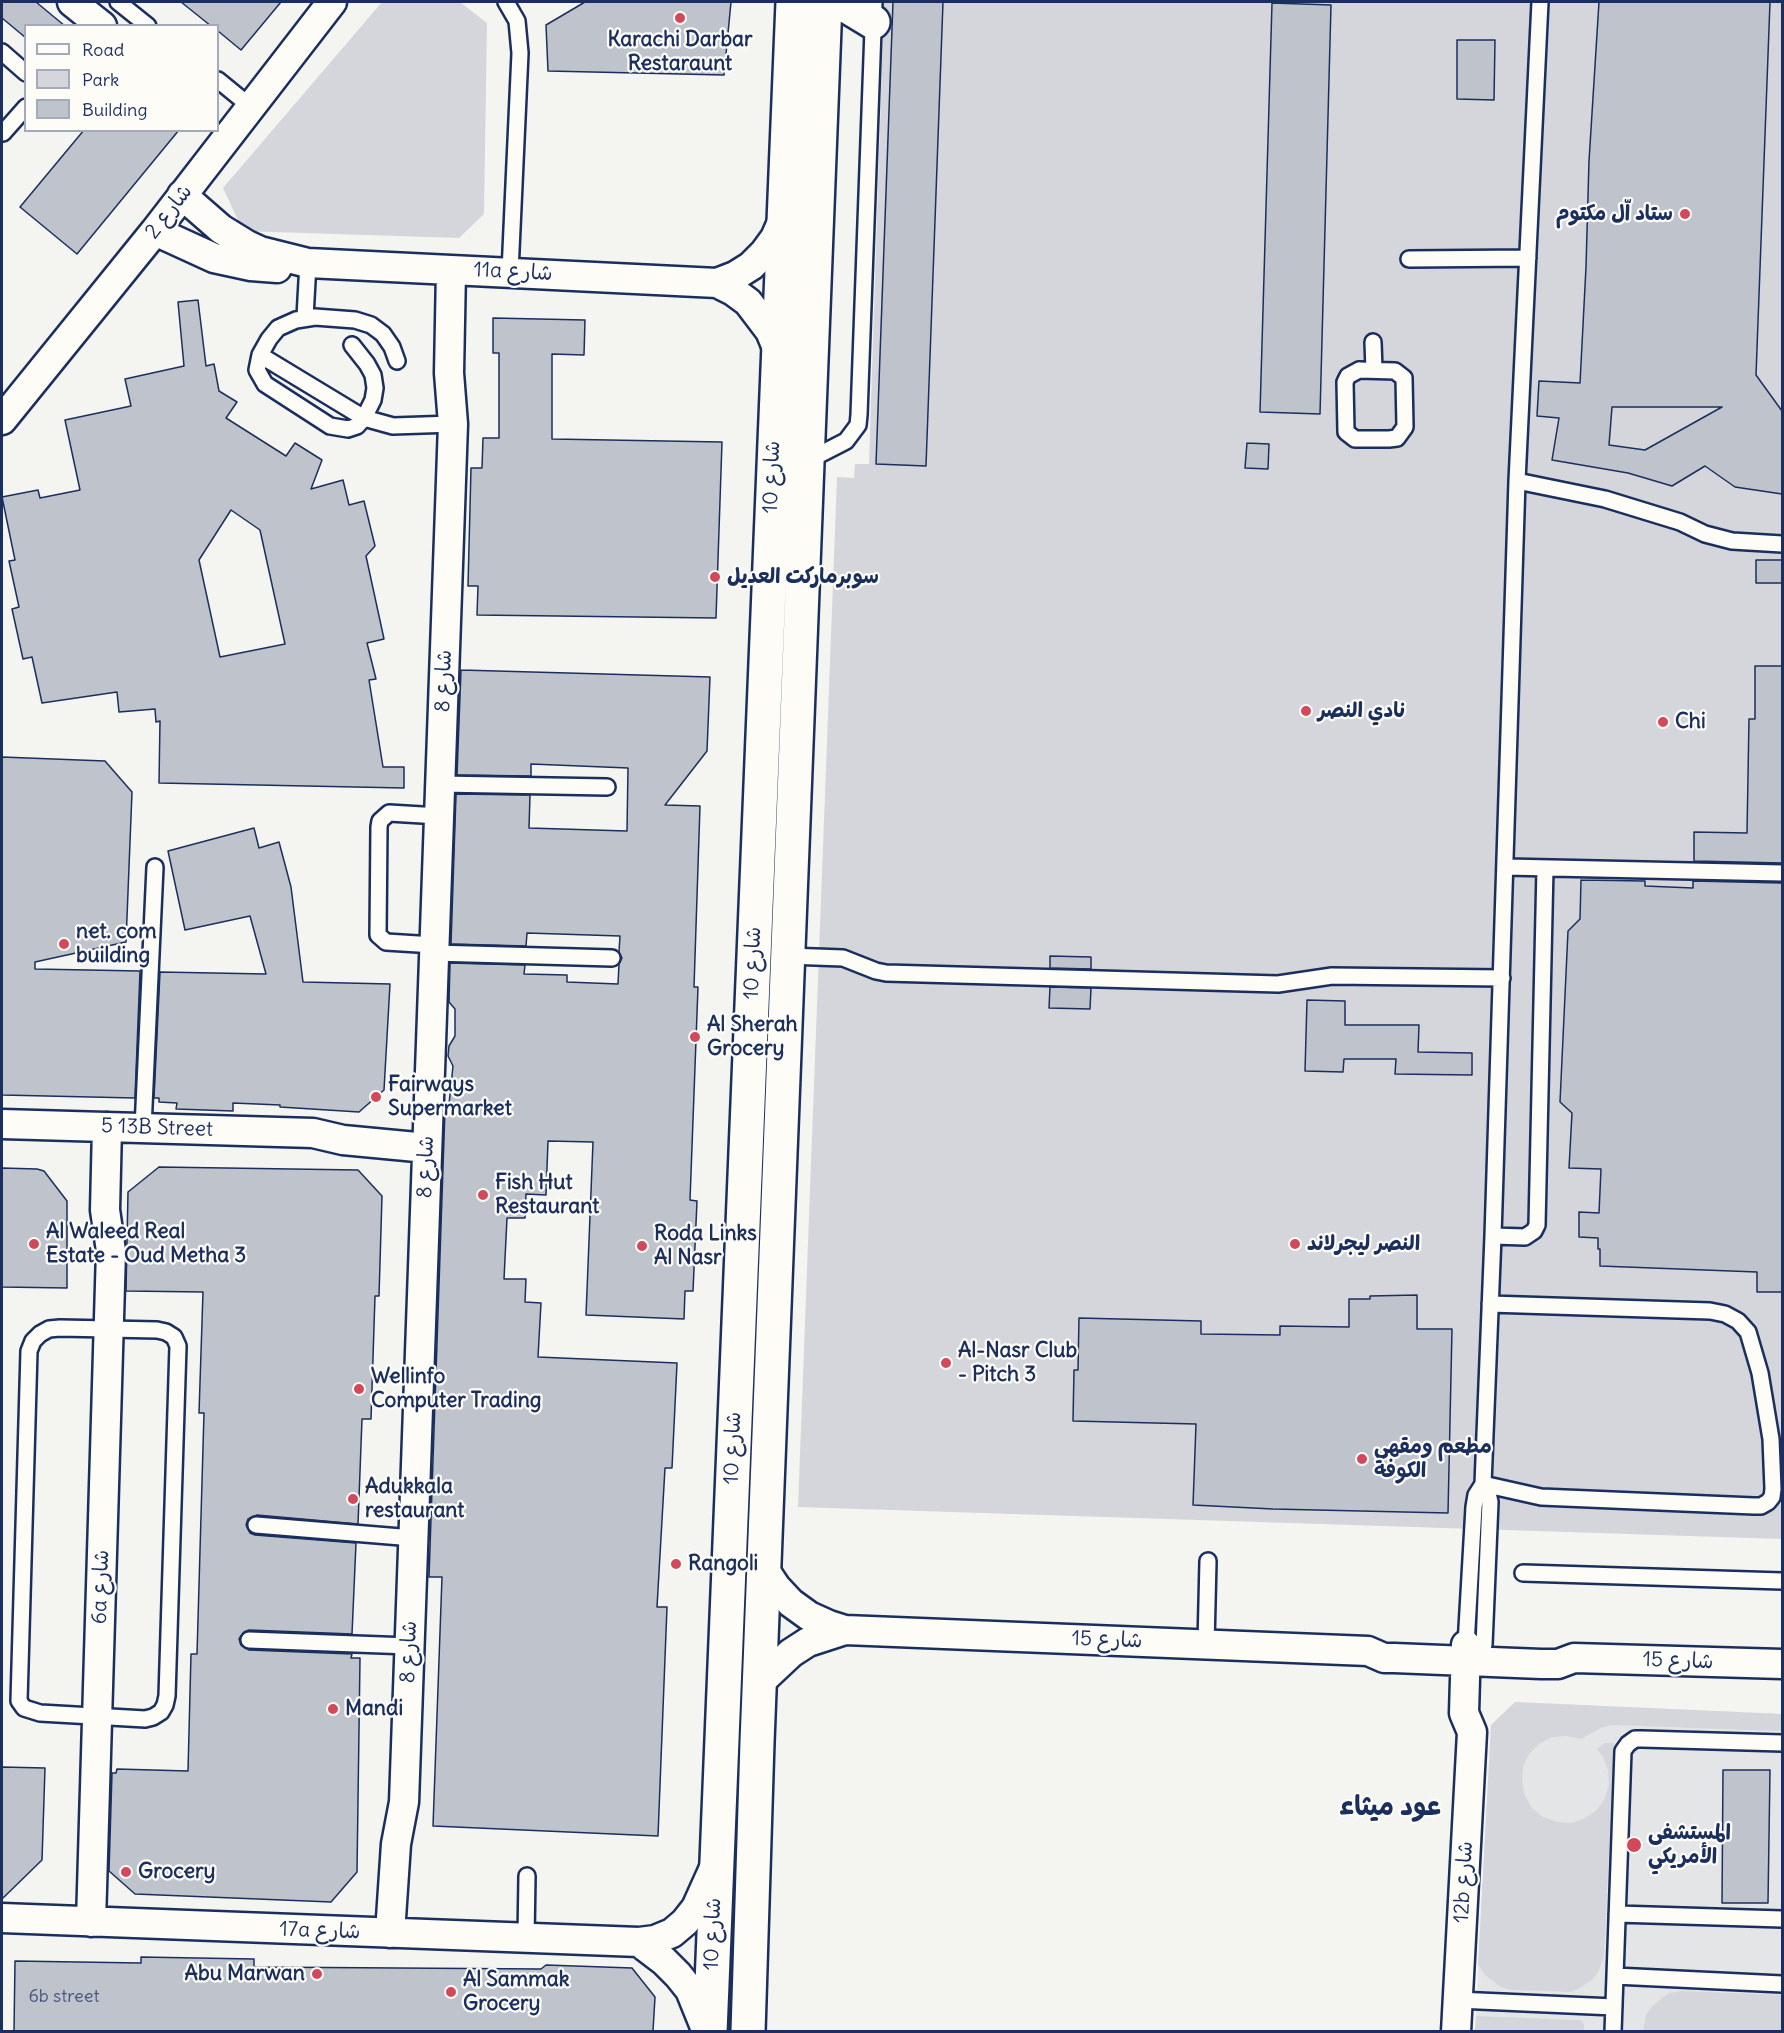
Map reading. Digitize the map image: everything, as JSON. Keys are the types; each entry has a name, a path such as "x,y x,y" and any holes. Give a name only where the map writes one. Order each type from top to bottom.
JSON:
{"main road":[{"name":"شارع 10","path":"708,2031 792,2"},
{"name":"شارع 10","path":"748,2031 759,1683 825,2"},
{"path":"840,2 874,12"}],"street":[{"path":"72,2 100,24"},
{"name":"شارع 2","path":"2,420 155,231 182,195 225,123 251,107 332,2"},
{"name":"11a شارع","path":"182,195 221,229 246,245 260,251 308,263"},
{"name":"11a شارع","path":"717,283 751,266 776,238 783,220"},
{"name":"11a شارع","path":"155,231 196,251 233,263 275,268 308,263 717,283 748,302 770,331 777,348"},
{"name":"شارع 8","path":"399,1934 396,1844 404,1802 453,424 449,373 459,270"},
{"name":"5 13B Street","path":"2,1124 313,1133 343,1140 427,1139"},
{"name":"6a شارع","path":"91,1922 111,1251 105,1210 124,1127"},
{"name":"شارع 15","path":"764,1569 791,1603 809,1616 845,1630 1368,1651 1375,1646 1394,1643 1475,1653 1551,1648 1574,1658 1782,1665"},
{"name":"شارع 15","path":"759,1683 790,1653 808,1642 845,1630"},
{"name":"12b شارع","path":"1456,2031 1472,1732 1464,1713 1475,1653"},
{"name":"17a شارع","path":"2,1918 639,1942 656,1940 672,1933 685,1922 696,1908 716,1864"},
{"path":"639,1942 664,1961 690,1990 708,2031"}],"lane":[{"path":"118,2 146,24"},
{"path":"1475,1653 1474,1507 1476,1495 1483,1484 1506,867 1517,481 1540,2"},
{"path":"510,272 520,53 517,21 511,3"},
{"path":"807,461 846,441 858,425 860,415 874,12"},
{"path":"2,52 24,71"},
{"path":"219,81 251,107"},
{"path":"3,133 24,109"},
{"path":"1409,259 1528,258"},
{"path":"305,317 308,263"},
{"path":"351,345 367,364 373,375 375,388 373,400 364,418 357,426 348,429 330,426 265,384 257,370 260,354 278,328 305,317 355,320 371,325 388,340 397,361"},
{"path":"1373,342 1374,370"},
{"path":"260,354 364,418 393,426 453,424"},
{"path":"1374,370 1395,371 1404,378 1405,427 1397,438 1389,440 1355,439 1349,436 1345,426 1345,382 1353,372 1374,370"},
{"path":"1517,481 1605,499 1671,519 1705,534 1732,541 1782,544"},
{"path":"440,784 607,787"},
{"path":"439,816 389,813 380,821 378,935 386,942 434,949 612,958"},
{"path":"124,1127 155,867"},
{"path":"1506,867 1782,873"},
{"path":"1493,1236 1525,1237 1534,1231 1537,1225 1545,868"},
{"path":"788,956 843,958 886,973 1278,984 1332,976 1502,978"},
{"path":"1483,1484 1541,1497 1754,1506 1761,1506 1768,1502 1772,1497 1773,1489 1771,1439 1760,1373 1748,1332 1738,1321 1725,1314 1710,1311 1490,1304"},
{"path":"49,1329 166,1332 174,1337 178,1346 178,1355 165,1705 153,1717 145,1719 97,1716 31,1712 19,1701 29,1351 33,1341 49,1329"},
{"path":"256,1525 412,1538"},
{"path":"1206,1644 1208,1561"},
{"path":"1523,1573 1782,1581"},
{"path":"249,1640 409,1646"},
{"path":"1612,2031 1623,1751 1635,1739 1642,1738 1782,1743"},
{"path":"526,1938 527,1876"},
{"path":"1617,1914 1782,1919"},
{"path":"1615,1976 1782,1984"},
{"path":"1457,2000 1614,2007"}],"shaded area":[{"name":"المستشفى الأمريكي","path":"1515,1702 1782,1714 1782,2031 1475,2032 1491,1725"}],"green space":[{"path":"382,2 460,2 487,23 484,214 459,238 243,231 223,188"},
{"name":"نادي النصر","path":"884,2 1782,2 1782,1539 798,1507 837,477 854,478 855,464 869,464"},
{"path":"1515,1702 1782,1714 1782,1731 1612,1725 1581,1739 1567,1736 1552,1737 1539,1744 1529,1754 1523,1767 1522,1782 1525,1796 1532,1808 1543,1817 1557,1822 1572,1823 1597,1810 1605,1798 1609,1784 1608,1770 1597,1749 1605,1743 1614,1743 1604,1956 1593,1979 1570,1992 1511,1990 1501,1987 1485,1975 1478,1965 1491,1725"},
{"path":"1682,1991 1782,1995 1782,2031 1643,2031 1646,2015 1652,2006 1669,1993"},
{"path":"1476,2016 1581,2020 1584,2029 1582,2032 1475,2030"}],"building":[{"path":"2,2 36,2 63,24 24,24 24,36 2,18"},
{"path":"181,2 281,2 241,50 219,32 219,24 208,24"},
{"path":"585,2 731,2 724,75 548,71 546,25"},
{"path":"893,2 943,2 926,466 876,464"},
{"name":"ستاد اّل مكتوم","path":"1599,2 1770,2 1756,375 1782,411 1782,494 1735,487 1705,466 1672,486 1628,473 1552,460 1559,418 1537,416 1539,381 1580,383 1589,161","holes":["1612,407 1722,407 1645,450 1609,445"]},
{"path":"1272,3 1331,5 1320,414 1260,412"},
{"path":"1457,40 1495,40 1494,100 1457,99"},
{"path":"82,132 177,132 77,254 20,207"},
{"path":"198,300 206,366 214,364 219,391 237,402 226,418 286,456 295,443 322,460 311,489 343,480 349,505 364,501 375,546 366,556 384,639 367,643 376,679 369,680 383,767 404,767 404,788 159,783 160,721 156,722 155,709 119,712 117,692 42,703 32,657 23,659 12,609 19,607 9,561 15,560 2,497 38,490 40,498 80,490 65,420 131,406 125,379 184,366 178,302","holes":["231,510 260,530 285,644 220,657 199,560"]},
{"path":"493,318 585,320 584,355 552,354 552,439 722,442 716,618 477,615 478,586 468,586 471,468 482,468 483,438 499,438 499,353 493,353"},
{"path":"1247,443 1269,444 1268,469 1245,468"},
{"path":"1756,560 1782,560 1782,583 1756,583"},
{"path":"1755,666 1782,666 1782,863 1694,861 1694,832 1747,833 1749,719 1755,719"},
{"path":"461,670 710,677 707,751 665,805 700,806 694,987 698,987 690,1200 697,1201 693,1291 685,1291 684,1319 586,1315 593,1142 548,1141 546,1195 526,1194 525,1218 507,1218 504,1279 526,1279 525,1302 541,1303 538,1357 677,1363 672,1468 665,1468 657,1607 667,1607 658,1836 433,1826 442,1577 429,1577 445,1109 449,1104 453,1066 448,1056 449,1046 455,1036 455,1009 449,1002 450,963 525,965 524,974 567,975 567,982 618,984 619,964 622,958 619,952 620,936 527,933 526,946 451,944 456,794 530,795 529,828 627,831 628,768 531,764 531,776 457,775"},
{"name":"net. com building","path":"2,757 105,761 132,792 126,942 35,962 35,969 140,971 135,1098 2,1095"},
{"path":"254,828 259,848 279,842 291,887 303,982 390,984 384,1090 359,1112 233,1103 233,1111 176,1109 177,1103 159,1102 159,1098 154,1098 160,972 266,974 250,916 185,930 168,851"},
{"path":"1581,880 1645,881 1645,886 1693,888 1693,881 1782,883 1782,1292 1757,1292 1757,1272 1600,1266 1598,1238 1579,1237 1579,1212 1599,1213 1601,1169 1569,1168 1572,1113 1560,1102 1568,931 1580,919"},
{"path":"1050,956 1091,957 1091,969 1050,968"},
{"path":"1050,987 1091,988 1090,1009 1049,1008"},
{"path":"1307,1000 1345,1001 1345,1025 1419,1025 1418,1052 1472,1053 1472,1075 1395,1074 1396,1059 1344,1059 1343,1072 1305,1071"},
{"path":"159,1167 358,1170 382,1196 379,1296 375,1296 371,1419 362,1419 358,1524 257,1515 248,1519 246,1525 250,1533 255,1535 356,1543 352,1634 249,1630 244,1632 239,1639 241,1645 249,1650 352,1654 351,1658 360,1658 357,1872 331,1902 135,1894 109,1871 112,1773 116,1773 117,1769 188,1771 191,1654 197,1654 204,1413 199,1413 203,1292 126,1291 128,1192"},
{"name":"Al Waleed Real Estate - Oud Metha 3","path":"2,1168 44,1171 67,1201 67,1288 2,1287"},
{"path":"1417,1295 1417,1329 1452,1329 1448,1513 1193,1505 1196,1424 1073,1421 1074,1370 1078,1370 1079,1318 1201,1321 1201,1334 1280,1335 1280,1326 1349,1327 1349,1299"},
{"path":"2,1767 45,1768 42,1860 2,1899"},
{"path":"1723,1770 1770,1770 1768,1903 1722,1903"},
{"path":"141,1957 254,1959 254,1967 541,1969 546,1965 632,1968 655,1997 653,2031 14,2031 15,1961 141,1963"}],"place":[{"name":"Karachi Darbar Restaraunt","path":"680,18"},
{"name":"ستاد اّل مكتوم","path":"1685,214"},
{"name":"سوبرماركت العديل","path":"715,577"},
{"name":"نادي النصر","path":"1306,711"},
{"name":"Chi","path":"1663,722"},
{"name":"net. com building","path":"64,944"},
{"name":"Al Sherah Grocery","path":"695,1037"},
{"name":"Fairways Supermarket","path":"376,1097"},
{"name":"Fish Hut Restaurant","path":"483,1195"},
{"name":"Al Waleed Real Estate - Oud Metha 3","path":"34,1244"},
{"name":"النصر ليجرلاند","path":"1295,1244"},
{"name":"Roda Links Al Nasr","path":"642,1246"},
{"name":"Al-Nasr Club - Pitch 3","path":"946,1363"},
{"name":"Wellinfo Computer Trading","path":"359,1389"},
{"name":"مطعم ومقهى الكوفة","path":"1362,1459"},
{"name":"Adukkala restaurant","path":"353,1499"},
{"name":"Rangoli","path":"676,1564"},
{"name":"Mandi","path":"333,1709"},
{"name":"المستشفى الأمريكي","path":"1634,1845"},
{"name":"Grocery","path":"126,1872"},
{"name":"Abu Marwan","path":"317,1974"},
{"name":"Al Sammak Grocery","path":"451,1992"}],"district":[{"name":"عود ميثاء","path":"1390,1807"}]}
